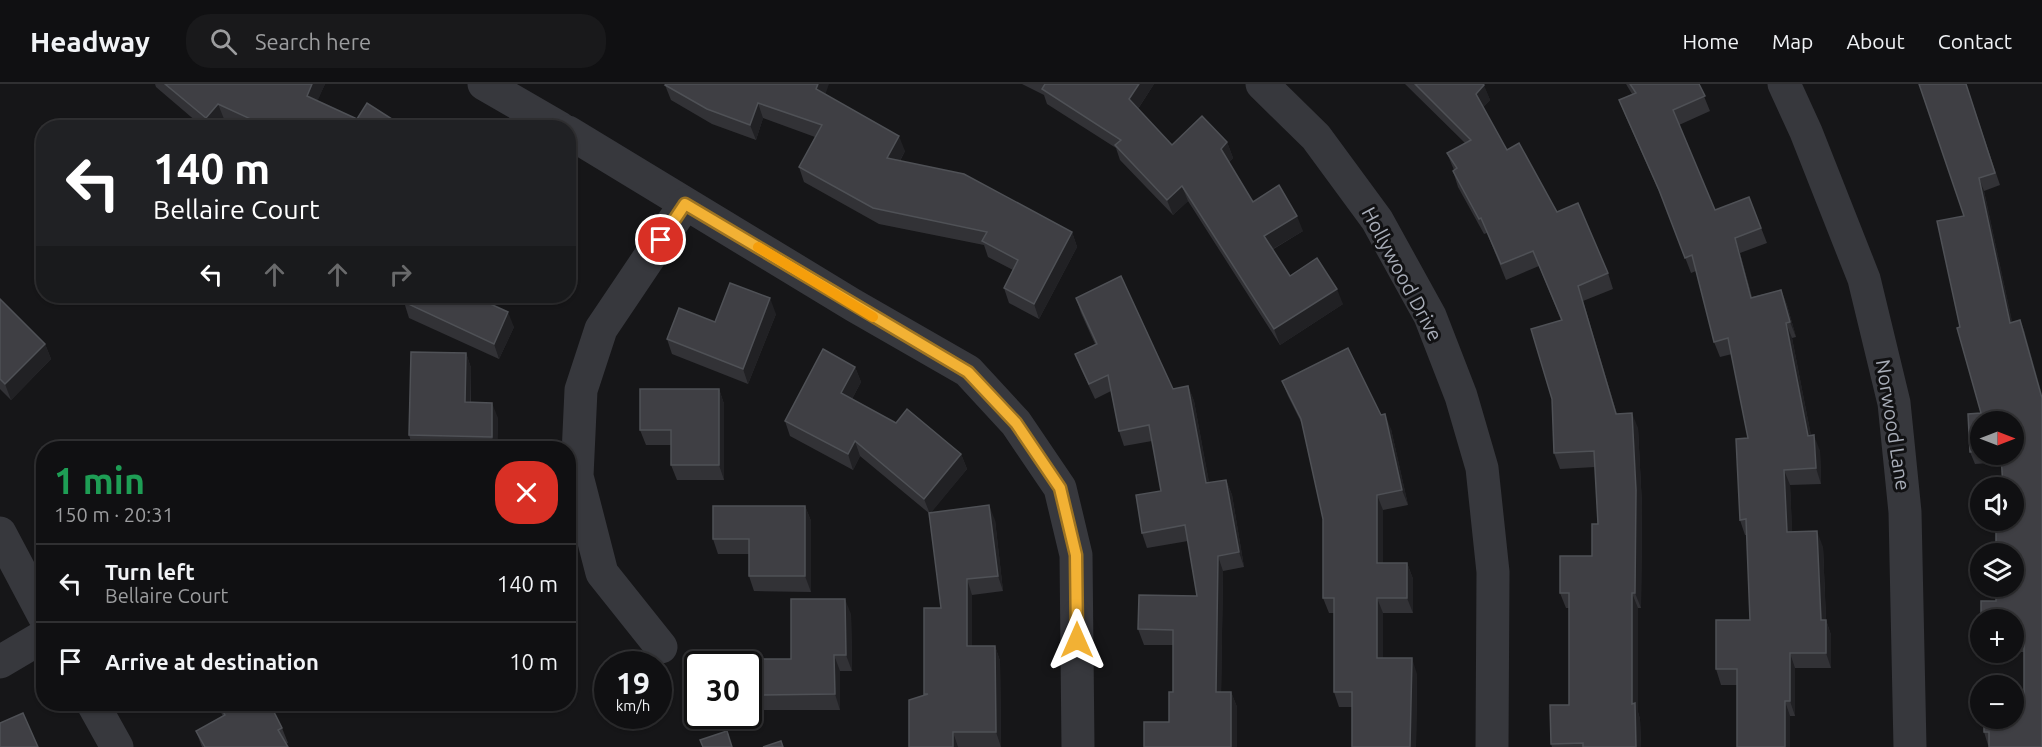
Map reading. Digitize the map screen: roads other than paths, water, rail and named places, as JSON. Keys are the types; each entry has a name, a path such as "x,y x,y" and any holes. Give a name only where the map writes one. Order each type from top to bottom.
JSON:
{"street":[{"path":"484,84 546,120"},
{"name":"Hollywood Drive","path":"1262,84 1316,137 1377,220 1430,316 1461,396 1482,468 1493,572 1492,747"},
{"name":"Norwood Lane","path":"1784,84 1806,132 1864,279 1893,403 1905,512 1910,747"},
{"path":"576,137 968,372 1016,423 1060,488 1076,555 1077,747"},
{"path":"661,647 602,573 578,476 581,390 601,329 685,204"},
{"path":"0,533 36,601"},
{"path":"0,662 36,641"},
{"path":"97,711 117,747"}]}
